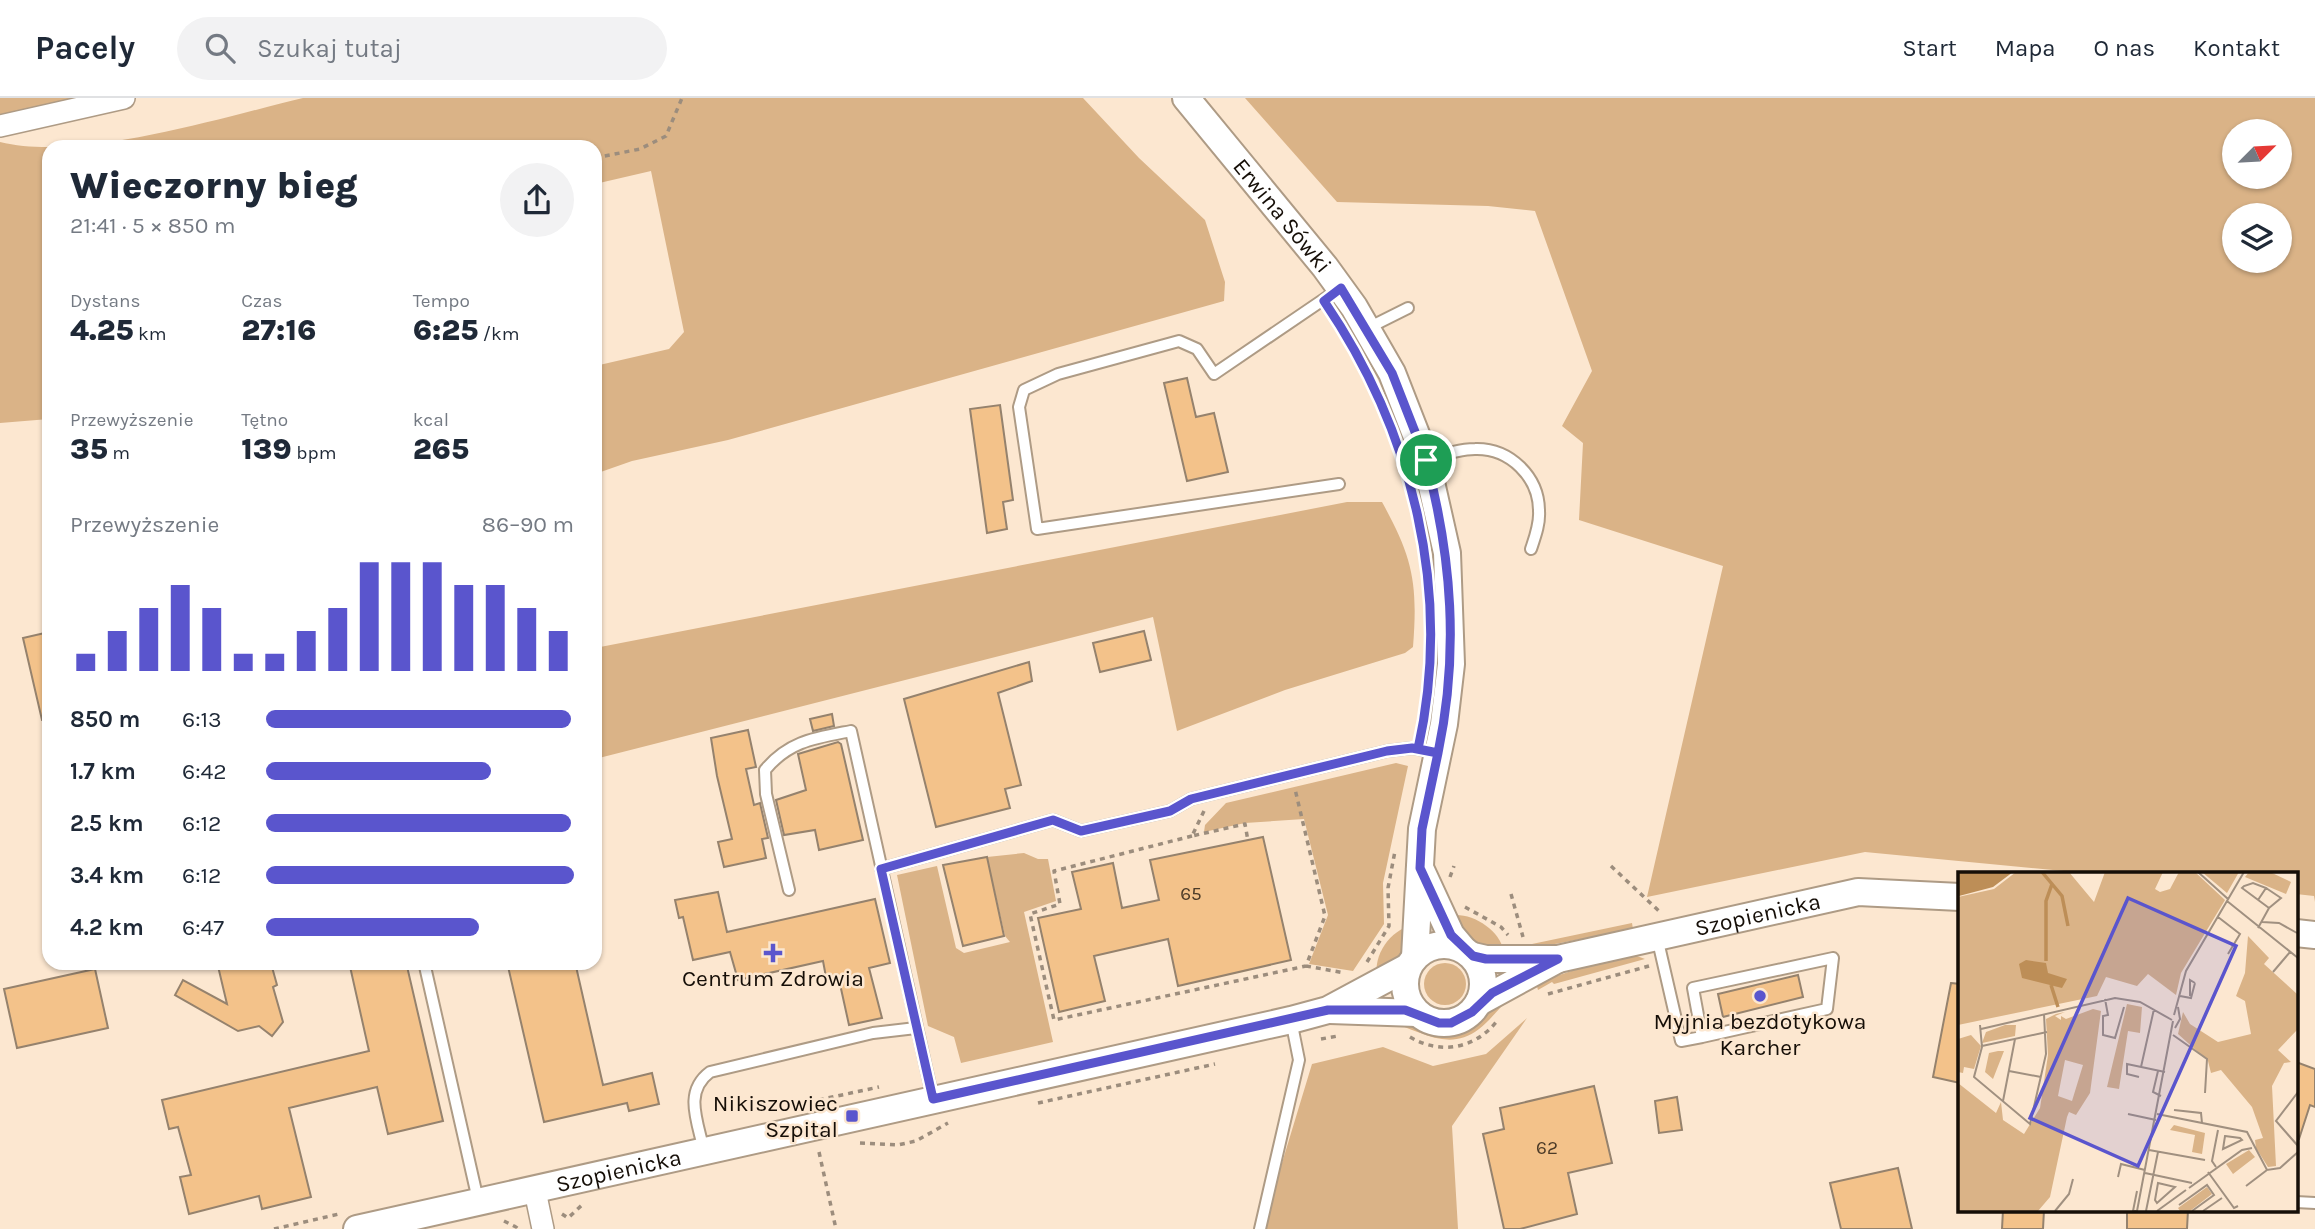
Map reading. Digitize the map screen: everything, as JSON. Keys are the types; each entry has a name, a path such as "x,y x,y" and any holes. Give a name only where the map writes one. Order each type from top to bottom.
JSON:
{"street":[{"path":"0,126 124,98"},
{"name":"Erwina Sówki","path":"1186,98 1341,288 1368,328 1408,407 1426,460 1443,527 1451,603 1450,678 1422,829 1412,962"},
{"name":"Erwina Sówki","path":"1420,868 1451,935 1468,952"},
{"name":"Szopienicka","path":"1479,1002 1558,959 1659,925 1858,892 1958,897"},
{"path":"1437,944 1468,952 1484,979 1479,1002 1463,1019 1451,1023 1428,1020 1417,1013 1406,993 1412,962 1437,944"},
{"name":"Szopienicka","path":"1468,952 1486,959 1558,959"},
{"name":"Szopienicka","path":"357,1229 1291,1020 1328,1010 1412,962"},
{"name":"Szopienicka","path":"1328,1010 1417,1013"},
{"path":"535,1191 543,1229"}],"lane":[{"path":"1339,484 1037,529 1019,407 1024,390 1058,374 1179,341 1197,349 1214,374 1341,288"},
{"path":"1368,328 1408,308"},
{"path":"1426,460 1477,449 1504,455 1521,467 1532,484 1539,503 1539,521 1531,549"},
{"path":"789,890 766,794 765,770 779,753 807,740 851,731 867,793 881,869 933,1099"},
{"path":"881,869 1053,820 1081,831 1170,811 1191,799 1387,751 1412,748 1438,753"},
{"path":"1659,925 1681,1041 1702,1037 1827,1009 1833,958 1693,988 1702,1037"},
{"path":"426,970 479,1203"},
{"path":"1260,1229 1299,1060 1291,1020"},
{"path":"704,1153 692,1099 699,1080 710,1072 873,1033 916,1028"}],"path":[{"path":"602,157 640,149 666,136 682,98"},
{"path":"1294,783 1325,916 1306,966"},
{"path":"1192,836 1054,872 1060,904 1030,915 1054,1020 1306,966 1352,974"},
{"path":"1366,967 1390,926 1388,888 1396,845"},
{"path":"1612,866 1659,925"},
{"path":"1511,894 1525,943"},
{"path":"1461,906 1501,927 1511,940"},
{"path":"863,1143 898,1145 916,1141 947,1124"},
{"path":"820,1152 836,1229"},
{"path":"562,1214 568,1218"}],"shaded area":[{"path":"0,98 87,98 0,117"},
{"path":"303,98 1083,98 1139,158 1205,220 1225,282 1224,301 728,440 632,461 602,472 602,364 669,349 684,332 651,171 602,182 602,140 122,140 192,126"},
{"path":"1245,98 2315,98 2315,902 2314,896 2298,894 2298,872 2074,872 1865,852 1647,897 1723,566 1579,520 1583,443 1562,426 1592,371 1535,211 1488,206 1337,202"},
{"path":"0,142 42,147 42,420 0,423"},
{"path":"1347,502 1382,502 1401,539 1414,588 1413,647 1405,653 1285,690 1177,731 1153,617 602,757 602,647"},
{"path":"1396,763 1408,766 1383,883 1384,924 1353,971 1309,964 1328,915 1304,819 1245,823 1204,832 1205,825 1226,803"},
{"path":"1024,853 1038,859 1048,859 1056,901 1024,912 1053,1042 961,1063 954,1037 928,1026 897,875 937,866 956,948 964,953 1010,942 1005,936 987,857"},
{"path":"1456,915 1471,918 1486,926 1498,937 1504,952 1473,942"},
{"path":"1632,923 1633,929 1529,949 1532,944"},
{"path":"1412,925 1403,959 1377,978 1378,960 1385,945 1397,932"},
{"path":"1634,955 1645,959 1554,984 1552,982 1538,990 1536,983 1586,966"},
{"path":"1445,963 1460,969 1466,984 1460,999 1445,1005 1430,999 1424,984 1430,969"},
{"path":"1511,998 1479,1029 1456,1039 1434,1038 1389,1022 1410,1021 1432,1032 1456,1032 1475,1023 1492,1004"},
{"path":"1527,1018 1452,1126 1458,1229 1262,1229 1312,1064 1383,1047 1433,1066 1486,1054"}],"building":[{"path":"1187,378 1196,417 1214,413 1228,472 1187,481 1164,383"},
{"path":"1000,405 1013,500 1003,502 1007,529 987,533 970,409"},
{"path":"1144,631 1151,660 1100,672 1093,643"},
{"path":"42,634 42,720 23,638"},
{"path":"1029,662 1032,681 998,693 1021,785 1005,789 1010,808 936,827 904,699"},
{"path":"832,714 834,726 813,731 810,719"},
{"path":"748,730 756,767 746,769 754,805 760,803 768,838 762,839 766,858 724,867 718,842 732,839 711,738"},
{"path":"838,742 841,744 863,840 819,850 815,830 784,835 776,800 806,790 798,754"},
{"path":"1263,837 1291,960 1178,986 1168,939 1094,956 1105,1001 1059,1012 1038,918 1081,909 1072,872 1113,863 1122,908 1159,900 1150,860"},
{"path":"987,857 1004,936 963,946 943,865"},
{"path":"718,892 727,932 875,899 890,963 869,968 882,1018 849,1025 838,975 826,977 823,961 738,980 730,952 693,960 683,917 679,918 675,900"},
{"path":"95,970 108,1028 17,1048 4,989"},
{"path":"219,970 273,970 277,985 273,987 283,1022 272,1036 259,1026 238,1031 175,995 183,980 227,1004"},
{"path":"351,970 408,970 443,1121 388,1134 377,1087 289,1108 311,1197 262,1209 259,1196 189,1214 180,1177 191,1175 178,1127 169,1129 162,1100 369,1051"},
{"path":"509,970 577,970 603,1085 652,1073 659,1104 629,1111 627,1103 544,1122"},
{"name":"Myjnia bezdotykowa Karcher","path":"1798,975 1803,997 1723,1017 1718,994"},
{"path":"1951,983 1958,984 1958,1083 1933,1077"},
{"path":"2298,1063 2315,1069 2315,1107 2310,1105 2299,1139"},
{"path":"1594,1086 1612,1163 1568,1173 1577,1214 1520,1229 1504,1229 1483,1134 1504,1129 1500,1108"},
{"path":"1677,1097 1682,1130 1659,1133 1655,1101"},
{"path":"1898,1168 1912,1229 1841,1229 1830,1183"},
{"path":"2003,1212 2044,1212 2043,1229 2002,1229"},
{"path":"2127,1212 2188,1212 2187,1229 2127,1229"}],"place":[{"name":"Centrum Zdrowia","path":"773,953"},
{"name":"Myjnia bezdotykowa Karcher","path":"1760,996"},
{"name":"Nikiszowiec Szpital","path":"852,1116"}],"route":[{"path":"1426,460 1408,407 1392,373 1368,328 1341,288 1324,301 1365,368 1392,426 1412,488 1427,565 1429,677 1418,749 1438,753 1422,829 1420,868 1432,888 1451,935 1473,956 1486,959 1558,959 1492,993 1463,1019 1451,1023 1428,1020 1405,1010 1328,1010 933,1099 881,869 1053,820 1081,831 1170,811 1191,799 1387,751 1412,748 1438,753 1450,678 1451,603 1443,527 1426,460"}]}
